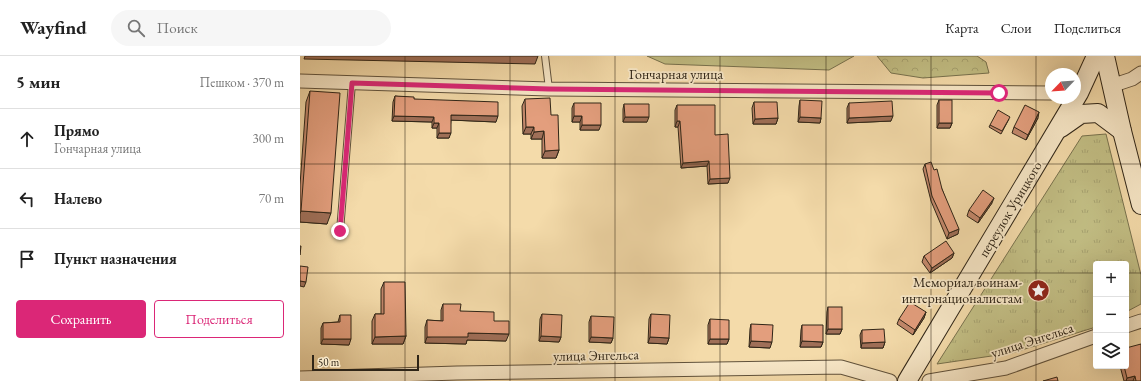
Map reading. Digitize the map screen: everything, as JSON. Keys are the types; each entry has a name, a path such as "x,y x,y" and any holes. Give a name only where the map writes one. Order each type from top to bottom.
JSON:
{"street":[{"name":"переулок Урицкого","path":"1081,85 1096,56"},
{"path":"1105,56 1111,86 1141,205"},
{"path":"1111,86 1132,79 1141,73"},
{"name":"Гончарная улица","path":"300,82 549,89 1045,93"},
{"name":"переулок Урицкого","path":"907,381 1071,104"},
{"path":"1056,130 1081,114 1098,113 1122,131"},
{"path":"1129,325 1141,321"},
{"name":"улица Энгельса","path":"929,381 1006,368 1093,337"},
{"name":"улица Энгельса","path":"300,378 457,373 841,367 890,381"}],"lane":[{"path":"545,56 549,89"},
{"path":"340,231 352,83"}],"green space":[{"path":"647,56 854,56 829,70 665,64"},
{"path":"877,56 977,56 986,62 989,73 923,78 891,73"},
{"path":"1106,134 1141,275 1141,304 1129,310 1129,261 1093,261 1093,328 1012,353 937,364 1082,136"}],"building":[{"path":"310,91 340,93 331,213 301,211"},
{"path":"395,96 414,97 414,99 498,102 498,116 451,115 451,133 439,133 439,123 434,123 434,117 394,116"},
{"path":"550,98 551,115 558,115 559,150 545,151 544,131 534,132 534,127 526,127 525,99"},
{"path":"800,100 822,101 821,118 800,117"},
{"path":"939,100 952,100 952,123 939,123"},
{"path":"892,101 893,116 849,118 849,103"},
{"path":"754,102 777,102 778,118 755,119"},
{"path":"574,103 601,103 601,125 582,125 582,116 574,116"},
{"path":"624,104 649,104 649,117 625,117"},
{"path":"677,105 715,105 715,135 728,134 730,178 710,179 709,161 683,163 680,121 677,121"},
{"path":"1025,105 1039,112 1028,135 1014,127"},
{"path":"998,110 1010,117 1002,131 990,125"},
{"path":"931,162 934,170 937,169 942,189 959,229 949,233 932,196 925,164"},
{"path":"983,190 994,198 980,218 969,210"},
{"path":"946,241 954,253 932,268 924,256"},
{"path":"300,266 308,267 306,282 300,281"},
{"path":"384,282 405,282 406,336 375,337 375,314 384,314"},
{"path":"910,302 926,312 915,330 899,319"},
{"path":"443,304 461,304 460,311 494,312 494,321 509,321 509,334 468,333 468,337 427,337 427,320 443,321"},
{"path":"828,307 842,307 842,329 828,329"},
{"path":"542,314 562,315 561,337 541,336"},
{"path":"651,314 670,315 669,338 650,337"},
{"path":"340,315 351,315 351,339 323,339 323,323 340,322"},
{"path":"591,316 614,317 613,338 591,337"},
{"path":"710,319 729,320 729,339 710,339"},
{"path":"751,324 773,325 772,342 751,341"},
{"path":"802,325 823,325 823,342 802,341"},
{"path":"884,329 885,342 862,343 862,330"},
{"path":"1141,344 1141,381 1136,381 1135,376 1127,378 1125,369 1129,369 1129,347"},
{"path":"1057,377 1058,381 1043,381"}],"place":[{"name":"Мемориал воинам- интернационалистам","path":"1038,290"}],"route":[{"path":"340,231 352,83 549,89 999,93"}]}
